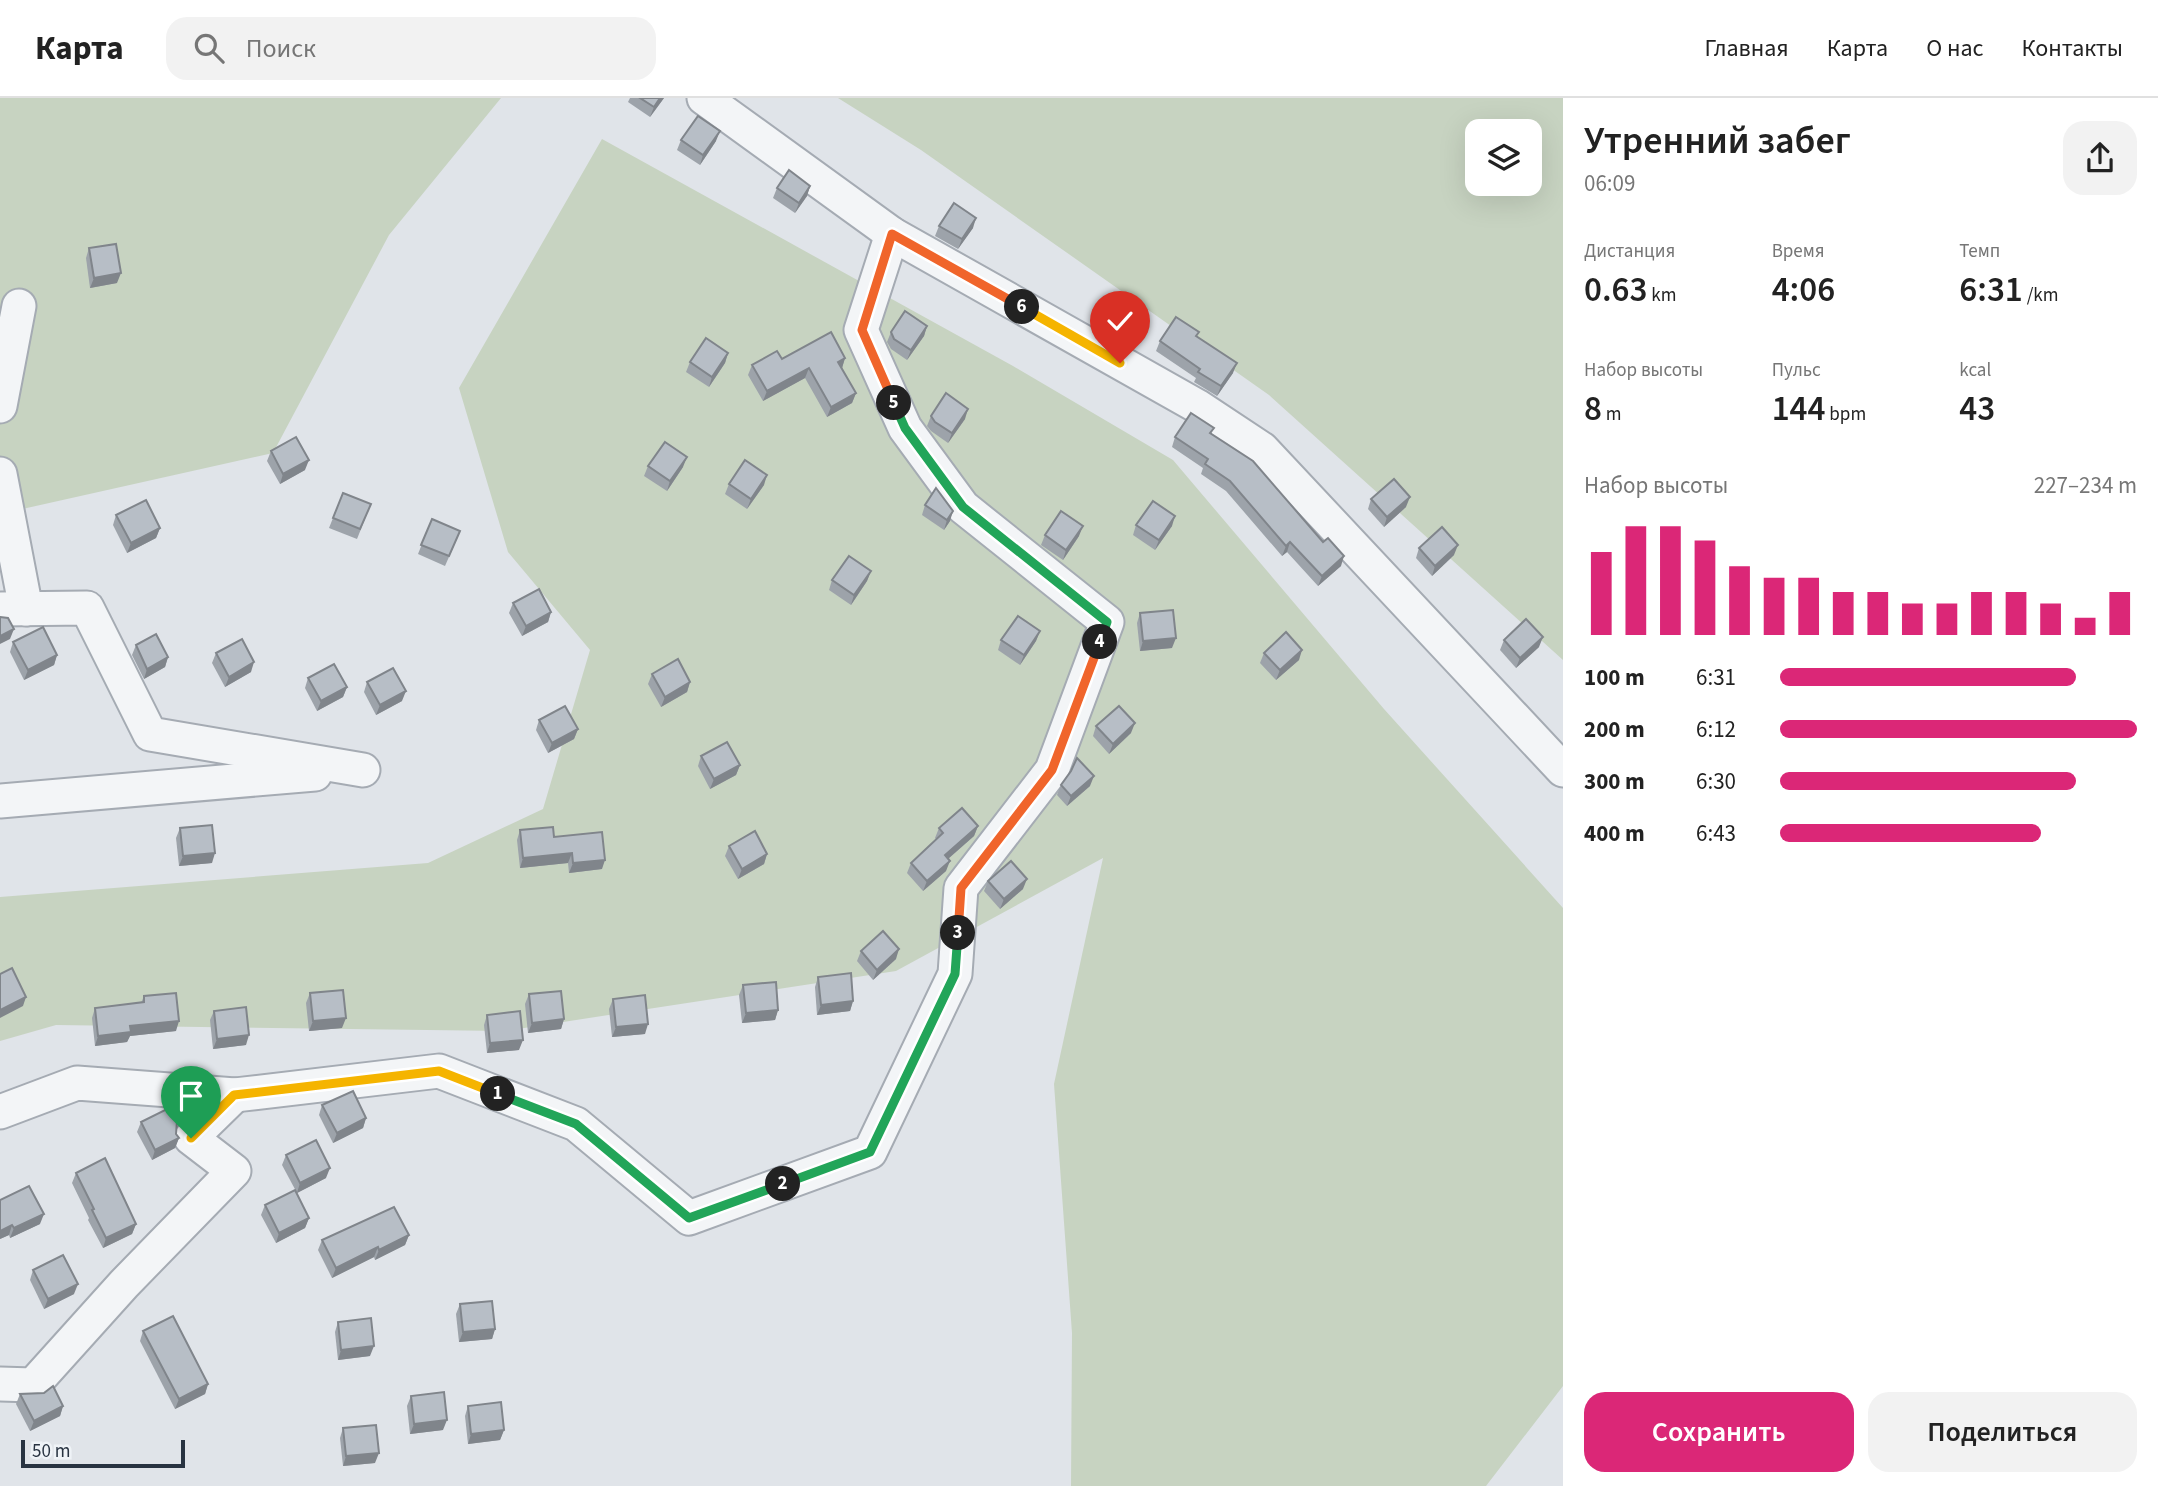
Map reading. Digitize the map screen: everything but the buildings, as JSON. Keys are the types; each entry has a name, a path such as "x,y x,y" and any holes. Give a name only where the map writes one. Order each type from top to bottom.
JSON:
{"lane":[{"path":"704,98 892,234 1196,406 1262,449 1563,770"},
{"path":"0,1112 77,1083 234,1095 439,1071 576,1124 689,1218 870,1152 955,974 961,888 1052,770 1107,622 963,507 905,428 862,330 892,234"},
{"path":"0,406 19,306"},
{"path":"0,474 13,609 87,608 150,734 363,770 0,801"},
{"path":"0,1384 33,1385 124,1284 234,1171 191,1138 234,1095"}],"green space":[{"path":"0,98 501,98 389,235 273,453 0,514"},
{"path":"838,98 1563,98 1563,660 1269,395 921,150"},
{"path":"602,139 1013,366 1173,460 1384,709 1563,908 1563,1386 1486,1486 1071,1486 1072,1333 1054,1084 1103,858 896,971 504,1031 56,1025 0,1041 0,897 428,863 543,809 590,650 508,552 459,388"}],"route":[{"path":"191,1138 234,1095 439,1071 576,1124 689,1218 870,1152 955,974 961,888 1052,770 1107,622 963,507 905,428 862,330 892,234 1120,363"}]}
